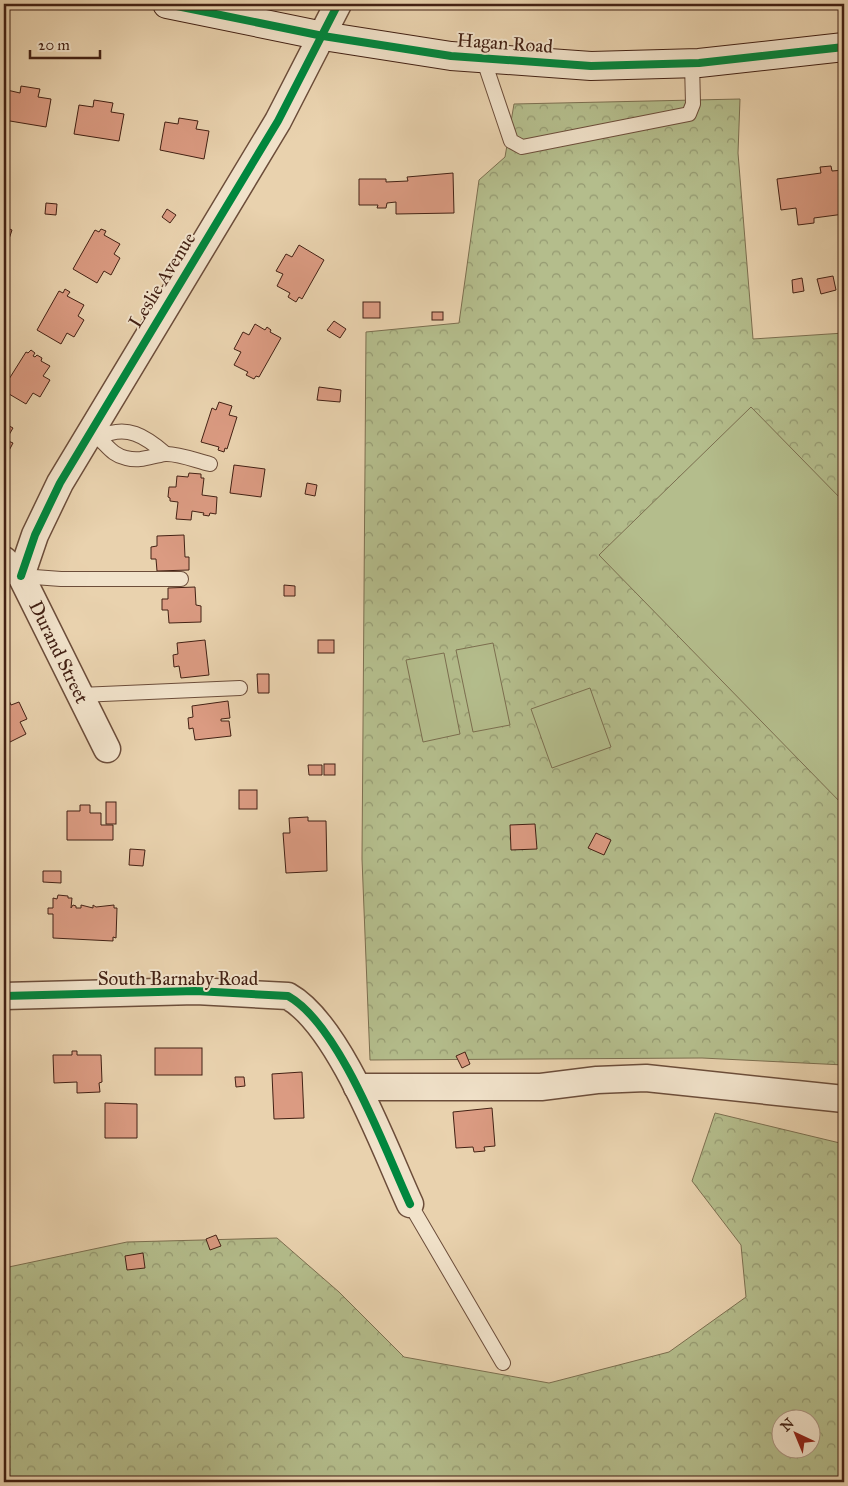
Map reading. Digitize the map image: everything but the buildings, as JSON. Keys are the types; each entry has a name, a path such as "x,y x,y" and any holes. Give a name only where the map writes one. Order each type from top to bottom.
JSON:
{"street":[{"name":"Hagan Road","path":"166,4 323,36 451,56 591,66 692,63 844,47"},
{"name":"Leslie Avenue","path":"12,568 35,535 60,483 95,435 278,121 338,4"},
{"name":"Durand Street","path":"12,568 107,749"},
{"name":"South Barnaby Road","path":"4,996 196,991 288,996 301,1004 321,1028 357,1087 410,1204"},
{"path":"357,1087 541,1087 597,1080 646,1078 844,1099"}],"lane":[{"path":"483,58 511,141 522,147 689,114 693,104 692,63"},
{"path":"166,454 145,460 126,458 109,450 95,435 114,430 128,432 150,440 166,454 210,464"},
{"path":"12,568 62,579 181,579"},
{"path":"80,695 240,688"},
{"path":"410,1204 503,1363"}],"green space":[{"path":"740,99 738,153 753,339 844,333 844,1065 702,1058 370,1060 362,859 366,332 459,323 479,180 505,157 514,104"},
{"path":"751,407 844,502 844,806 599,555"},
{"path":"493,643 510,725 473,732 456,650"},
{"path":"444,653 460,734 423,742 406,660"},
{"path":"590,688 611,747 552,768 531,709"},
{"path":"715,1113 844,1144 844,1482 4,1482 4,1268 127,1242 277,1238 339,1292 404,1357 549,1383 669,1352 746,1297 741,1245 692,1181"}],"cycle path":[{"path":"167,4 323,36 451,56 591,66 699,63 844,47"},
{"path":"21,576 35,535 60,483 278,121 338,4"},
{"path":"4,996 196,991 288,996 307,1011 343,1060 374,1122 410,1204"}]}
